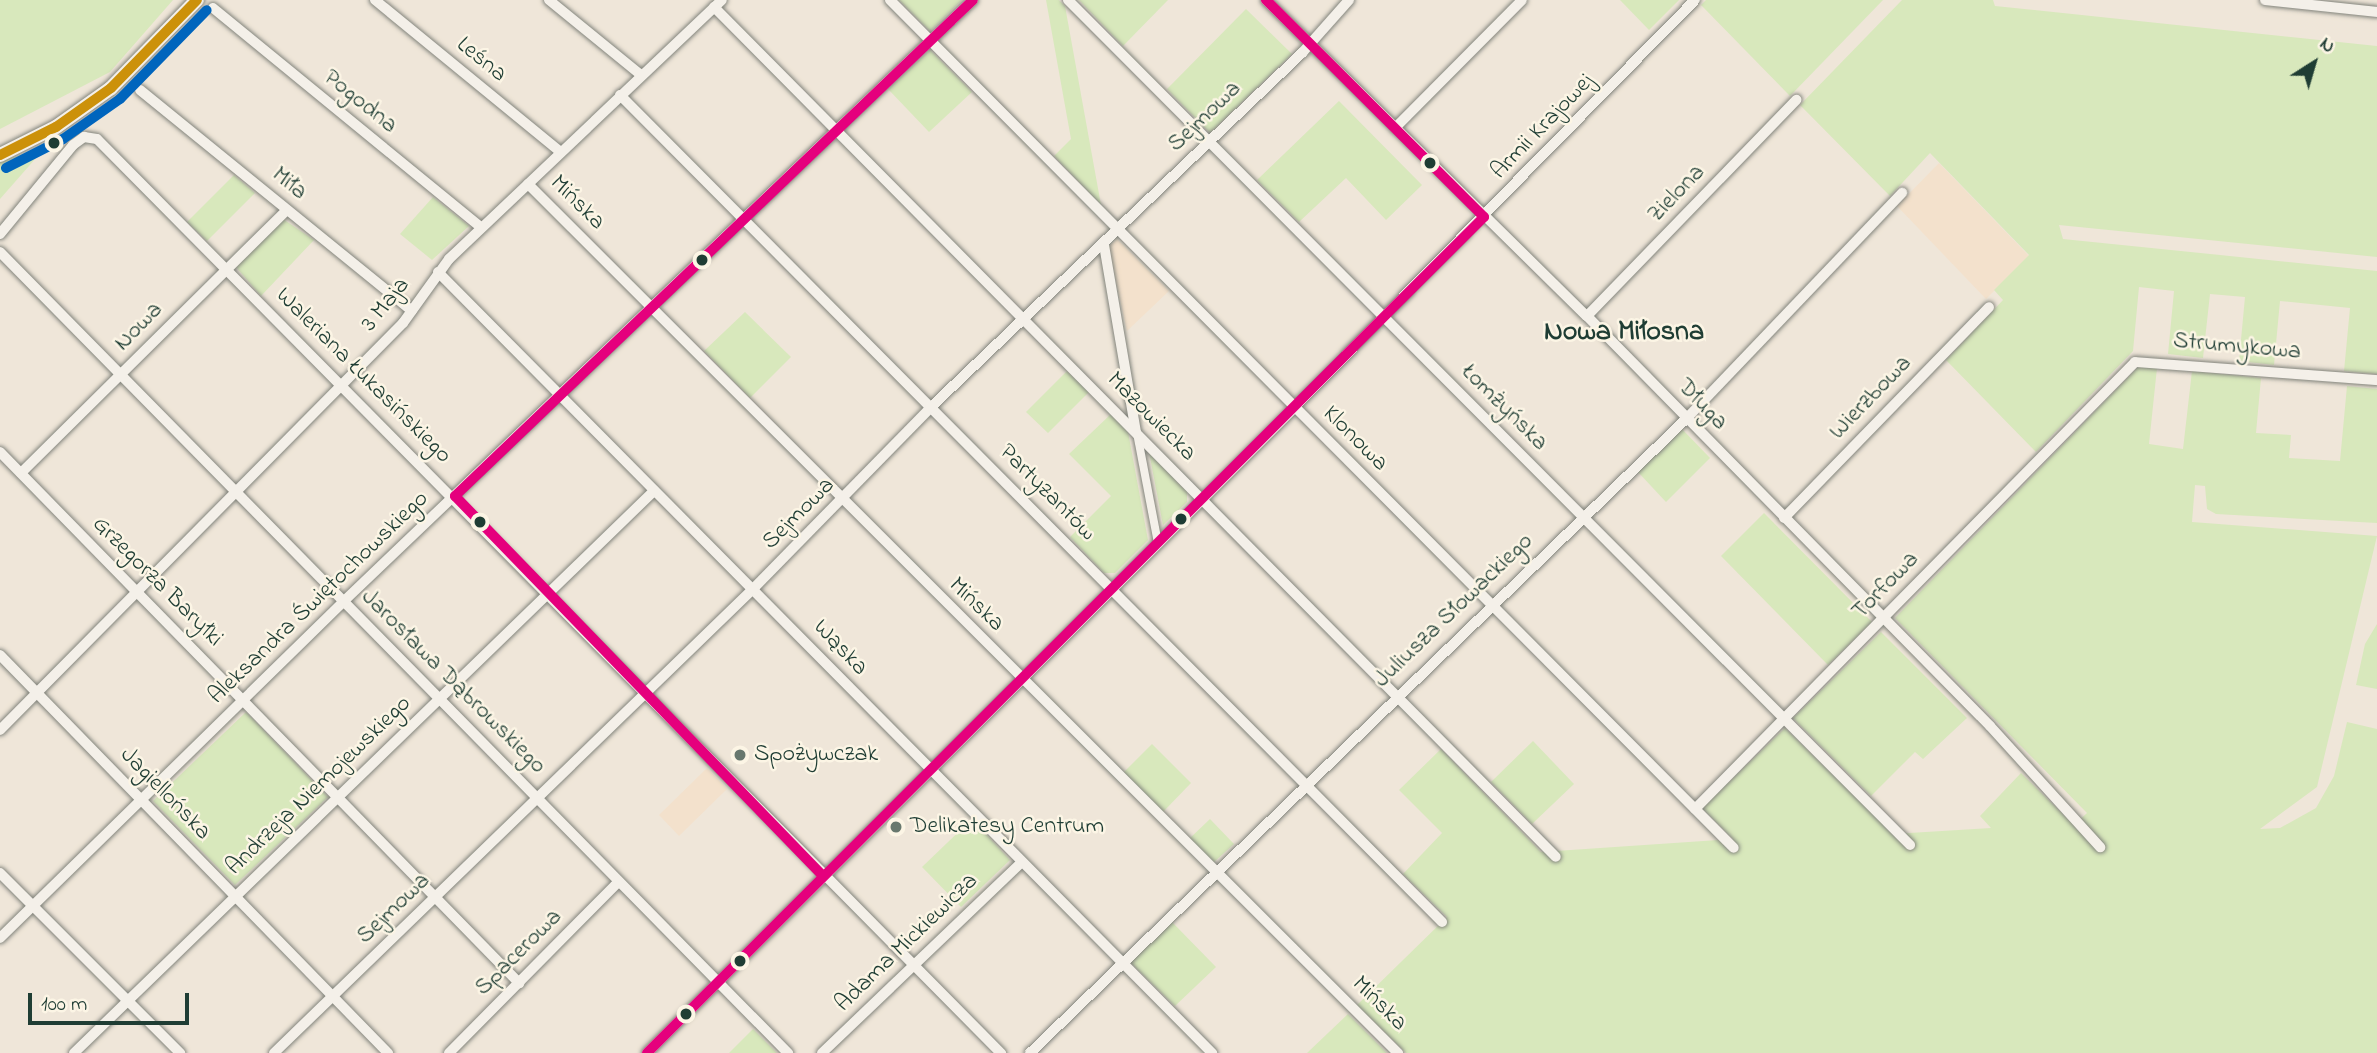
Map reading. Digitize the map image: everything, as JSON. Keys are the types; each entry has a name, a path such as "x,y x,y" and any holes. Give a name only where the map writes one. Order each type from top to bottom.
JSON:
{"main road":[{"path":"0,155 56,127 111,88 198,0"}],"street":[{"name":"Leśna","path":"374,0 561,152"},
{"path":"549,0 641,75"},
{"name":"Klonowa","path":"890,0 1734,848"},
{"name":"Aleksandra Świętochowskiego","path":"0,939 344,601 653,309 973,0"},
{"name":"Łomżyńska","path":"1069,0 1910,845"},
{"name":"Długa","path":"1266,0 1587,316 1884,619 2100,847"},
{"name":"Sejmowa","path":"274,1053 753,589 931,408 1025,322 1302,53 1308,41 1349,0"},
{"path":"1395,128 1522,0"},
{"name":"Armii Krajowej","path":"648,1053 1384,318 1695,0"},
{"path":"2265,0 2377,12"},
{"name":"3 Maja","path":"0,730 342,386 412,311 438,272 481,227 718,4"},
{"name":"Mazowiecka","path":"718,4 838,132 1398,694 1556,857"},
{"name":"Pogodna","path":"213,8 481,227"},
{"name":"Miła","path":"140,90 412,311"},
{"name":"Partyzantów","path":"620,95 1441,922"},
{"name":"Zielona","path":"1587,316 1796,100"},
{"name":"Waleriana Łukasińskiego","path":"0,234 73,145 84,137 97,139 455,496 823,876 1001,1053"},
{"name":"Mińska","path":"528,184 841,502 1398,1053"},
{"name":"Juliusza Słowackiego","path":"1030,1053 1398,694 1686,419 1902,193"},
{"name":"Nowa","path":"21,473 287,210"},
{"path":"1104,245 1158,543"},
{"name":"Jarosława Dąbrowskiego","path":"0,252 788,1053"},
{"name":"Wąska","path":"438,272 1212,1053"},
{"name":"Wierzbowa","path":"1784,518 1989,307"},
{"name":"Strumykowa","path":"2104,390 2135,362 2145,360 2377,380"},
{"name":"Torfowa","path":"1695,808 1884,619 2104,390"},
{"name":"Grzegorza Baryłki","path":"0,452 519,982"},
{"name":"Andrzeja Niemojewskiego","path":"74,1053 654,491"},
{"name":"Jagiellońska","path":"0,655 388,1053"},
{"name":"Adama Mickiewicza","path":"822,1053 1021,863"},
{"path":"0,873 180,1053"},
{"name":"Spacerowa","path":"449,1053 618,882"}],"shaded area":[{"path":"1939,163 2029,256 1986,299 1897,206"},
{"path":"1117,239 1169,291 1127,331 1108,247"},
{"path":"707,768 727,789 679,836 659,815"}],"green space":[{"path":"0,0 173,0 110,72 0,129"},
{"path":"899,0 962,0 930,31"},
{"path":"1046,0 1059,0 1065,6 1101,205 1054,156 1071,139"},
{"path":"1079,0 1168,0 1123,46"},
{"path":"1620,0 1679,0 1649,30"},
{"path":"1706,0 1883,0 1790,96 1701,5"},
{"path":"1902,0 1993,0 1995,6 2377,46 2377,257 2059,225 2063,239 2377,271 2377,374 2344,371 2350,308 2280,301 2274,365 2239,361 2245,297 2210,294 2203,358 2168,354 2174,291 2139,287 2133,351 2036,452 1946,360 2003,300 1994,290 2029,255 1930,153 1890,196 1800,105"},
{"path":"1246,9 1292,54 1210,133 1167,89"},
{"path":"930,50 972,92 929,132 888,89"},
{"path":"1339,101 1422,185 1386,220 1346,178 1299,222 1257,180"},
{"path":"24,154 36,158 0,199 0,161"},
{"path":"234,175 255,193 207,241 187,222"},
{"path":"433,197 469,226 432,260 400,234"},
{"path":"283,219 314,240 261,296 236,267"},
{"path":"745,312 791,357 750,398 704,351"},
{"path":"2139,366 2157,368 2149,444 2183,449 2192,371 2261,378 2256,433 2291,435 2289,458 2340,461 2347,386 2377,389 2377,523 2216,514 2207,509 2205,486 2195,485 2192,522 2377,536 2317,787 2260,829 2280,828 2316,808 2334,776 2347,722 2377,729 2377,1053 1406,1053 1357,1005 1447,917 1403,874 1442,833 1399,790 1441,749 1541,852 1733,839 1702,808 1785,728 1893,834 1991,828 1980,816 2021,773 2074,825 2087,813 1895,618"},
{"path":"1067,371 1089,392 1048,433 1026,412"},
{"path":"1111,414 1128,432 1148,540 1115,573 1104,573 1070,537 1111,496 1069,454"},
{"path":"1681,428 1710,458 1666,502 1637,471"},
{"path":"1149,452 1187,491 1187,502 1163,525"},
{"path":"1764,513 1872,622 1828,665 1721,556"},
{"path":"2377,624 2377,689 2356,685 2365,644"},
{"path":"1881,632 1967,718 1923,759 1915,752 1871,796 1793,718"},
{"path":"246,712 328,797 235,885 153,801"},
{"path":"1533,741 1574,784 1532,824 1491,782"},
{"path":"1152,744 1191,783 1163,812 1123,773"},
{"path":"972,819 1010,860 961,907 922,867"},
{"path":"1210,819 1234,844 1213,863 1189,839"},
{"path":"1172,922 1216,967 1175,1006 1130,962"},
{"path":"1348,1014 1387,1053 1307,1053"},
{"path":"753,1029 777,1053 729,1053"}],"transit line":[{"path":"0,155 56,127 111,88 197,0"},
{"path":"823,876 455,496 973,0"},
{"path":"647,1053 1484,217 1266,0"},
{"path":"6,168 63,139 120,99 207,10"}],"place":[{"name":"Spożywczak","path":"740,755"},
{"name":"Delikatesy Centrum","path":"896,827"}],"district":[{"name":"Nowa Miłosna","path":"1624,333"}]}
